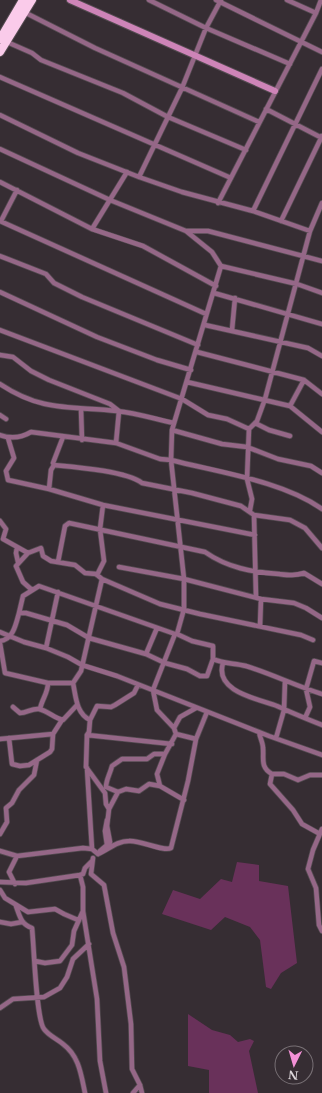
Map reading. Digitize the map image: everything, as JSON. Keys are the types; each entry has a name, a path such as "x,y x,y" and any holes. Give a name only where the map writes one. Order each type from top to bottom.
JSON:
{"highway":[{"path":"0,52 3,40 23,0"},
{"path":"3,40 32,0"}],"street":[{"path":"70,0 275,91"},
{"path":"149,0 206,28 290,64"},
{"path":"287,0 316,13"},
{"path":"218,203 316,13 321,0"},
{"path":"139,177 182,88 206,28 219,1 322,52"},
{"path":"24,12 95,48 259,122"},
{"path":"3,40 32,53 41,60 123,93 168,117 246,150"},
{"path":"253,211 322,69"},
{"path":"0,77 231,178"},
{"path":"266,109 322,137 281,221"},
{"path":"0,115 78,153 139,177 218,203 253,211 310,232"},
{"path":"0,149 110,200 186,231 212,252 221,266 297,284 322,293"},
{"path":"92,229 127,172"},
{"path":"0,182 92,229 143,246 216,286"},
{"path":"17,190 1,221 206,314"},
{"path":"250,510 252,499 247,479 247,447 249,429 255,423 265,399 271,372 297,284 310,232 322,203"},
{"path":"186,231 208,231 304,255 322,261"},
{"path":"0,256 46,274 54,283 82,297 198,345"},
{"path":"160,786 157,774 165,754 172,744 176,734 174,728 157,710 153,690 165,663 184,609 184,579 171,460 172,430 197,352 205,324 206,314 214,293 221,266"},
{"path":"0,292 97,337 157,360 191,370"},
{"path":"214,293 322,324"},
{"path":"232,330 235,298"},
{"path":"205,324 308,348 322,356"},
{"path":"0,330 182,399 208,414 227,419 249,429"},
{"path":"197,352 304,380 322,394"},
{"path":"0,355 13,357 31,371 110,404 119,411"},
{"path":"290,406 304,380"},
{"path":"187,382 290,406 322,432"},
{"path":"0,384 22,398 40,404 81,409 119,411 174,423"},
{"path":"81,409 82,440"},
{"path":"116,443 119,411"},
{"path":"0,415 6,419"},
{"path":"255,423 269,430 290,436"},
{"path":"172,430 222,444 247,447 278,459 311,466 322,473"},
{"path":"0,435 8,438 23,437 31,432 82,440 116,443 160,459 171,460 267,483 304,497 322,509"},
{"path":"49,489 51,470 63,437"},
{"path":"8,438 14,458 6,471 8,480 177,521 188,520 255,535"},
{"path":"54,465 106,472 137,479 142,483 241,506 250,510 254,515 255,573 260,626"},
{"path":"98,575 104,561 100,529 103,504"},
{"path":"254,515 273,516 294,522 305,528 322,548"},
{"path":"0,521 6,529 3,539 28,553"},
{"path":"58,562 65,526 69,523 204,552 219,562 255,573 296,576 304,574 322,584"},
{"path":"17,548 16,553 18,562"},
{"path":"32,590 22,582 22,578 17,574 16,566 18,562 28,553 40,548 43,556 58,562 75,566 85,573 98,575 102,579 152,601 200,614 306,636 313,640"},
{"path":"119,566 184,579 258,598 301,606 322,618"},
{"path":"90,720 84,717 77,704 73,683 81,670 102,579"},
{"path":"19,613 36,615 53,620 67,625 89,638 146,654 165,663 187,669 200,676 206,677 213,659 213,646 192,641 39,586 23,596 19,613 10,636 4,641 0,642 5,673 48,683 73,683"},
{"path":"46,648 58,592"},
{"path":"146,654 157,628"},
{"path":"0,632 24,642 68,656 82,665 117,676 196,708 322,755"},
{"path":"213,659 223,663 243,665 268,673 285,681 322,694"},
{"path":"305,718 310,707 306,689 314,661 322,663"},
{"path":"223,663 222,668 226,681 239,693 322,725"},
{"path":"276,738 284,710 285,681"},
{"path":"40,709 42,700 48,691 48,683"},
{"path":"92,848 86,767 87,735 89,732 90,720 98,706 111,707 115,705 134,693 138,685"},
{"path":"9,738 12,764 20,766 29,765 47,755 52,749 54,734 62,720 65,719 77,704"},
{"path":"13,708 20,714 33,709 40,709 62,720"},
{"path":"174,728 180,717 196,708"},
{"path":"0,882 15,884 80,875 83,874 85,868 93,858 100,853 114,844 130,840 168,849 171,848 184,800 196,739 207,712"},
{"path":"259,732 264,750 263,765 272,774 284,774 298,780 310,775 322,775"},
{"path":"0,743 0,739 54,734"},
{"path":"176,734 196,739"},
{"path":"87,735 172,744"},
{"path":"118,792 106,787 106,781 110,775 112,766 124,759 147,759 154,754 165,754"},
{"path":"0,834 7,822 6,808 12,803 19,790 34,775 37,760"},
{"path":"86,767 105,793 106,804 109,809"},
{"path":"272,774 270,784 294,810 302,824 321,832 308,869 316,888 319,925 322,931"},
{"path":"100,853 110,842 107,820 109,809 118,792 126,789 139,791 149,784 160,786 184,800"},
{"path":"0,851 17,856 60,850 92,848 100,853"},
{"path":"15,884 9,872 17,856"},
{"path":"93,858 91,874 102,882 105,888 113,933 124,967 127,1009 130,1024 132,1069 140,1085 142,1093"},
{"path":"80,875 83,887 83,911 97,999 100,1061 106,1093"},
{"path":"0,890 6,898 16,906 32,913 55,908 78,920"},
{"path":"16,906 24,925 32,928 37,998 44,1029 64,1044 77,1060 85,1093"},
{"path":"318,914 322,909"},
{"path":"35,961 60,961 72,945 78,920 83,911"},
{"path":"0,922 11,924 22,922"},
{"path":"0,1008 13,999 27,997 37,998 49,994 63,985 73,959 89,944"},
{"path":"133,1093 140,1085"}],"shaded area":[{"path":"237,862 259,865 259,881 288,886 297,963 281,973 271,989 266,987 260,940 250,927 225,917 211,930 162,914 173,890 200,899 221,879 232,882"},
{"path":"188,1014 212,1030 230,1035 238,1042 250,1039 254,1041 249,1051 258,1093 209,1093 209,1070 188,1066"}]}
